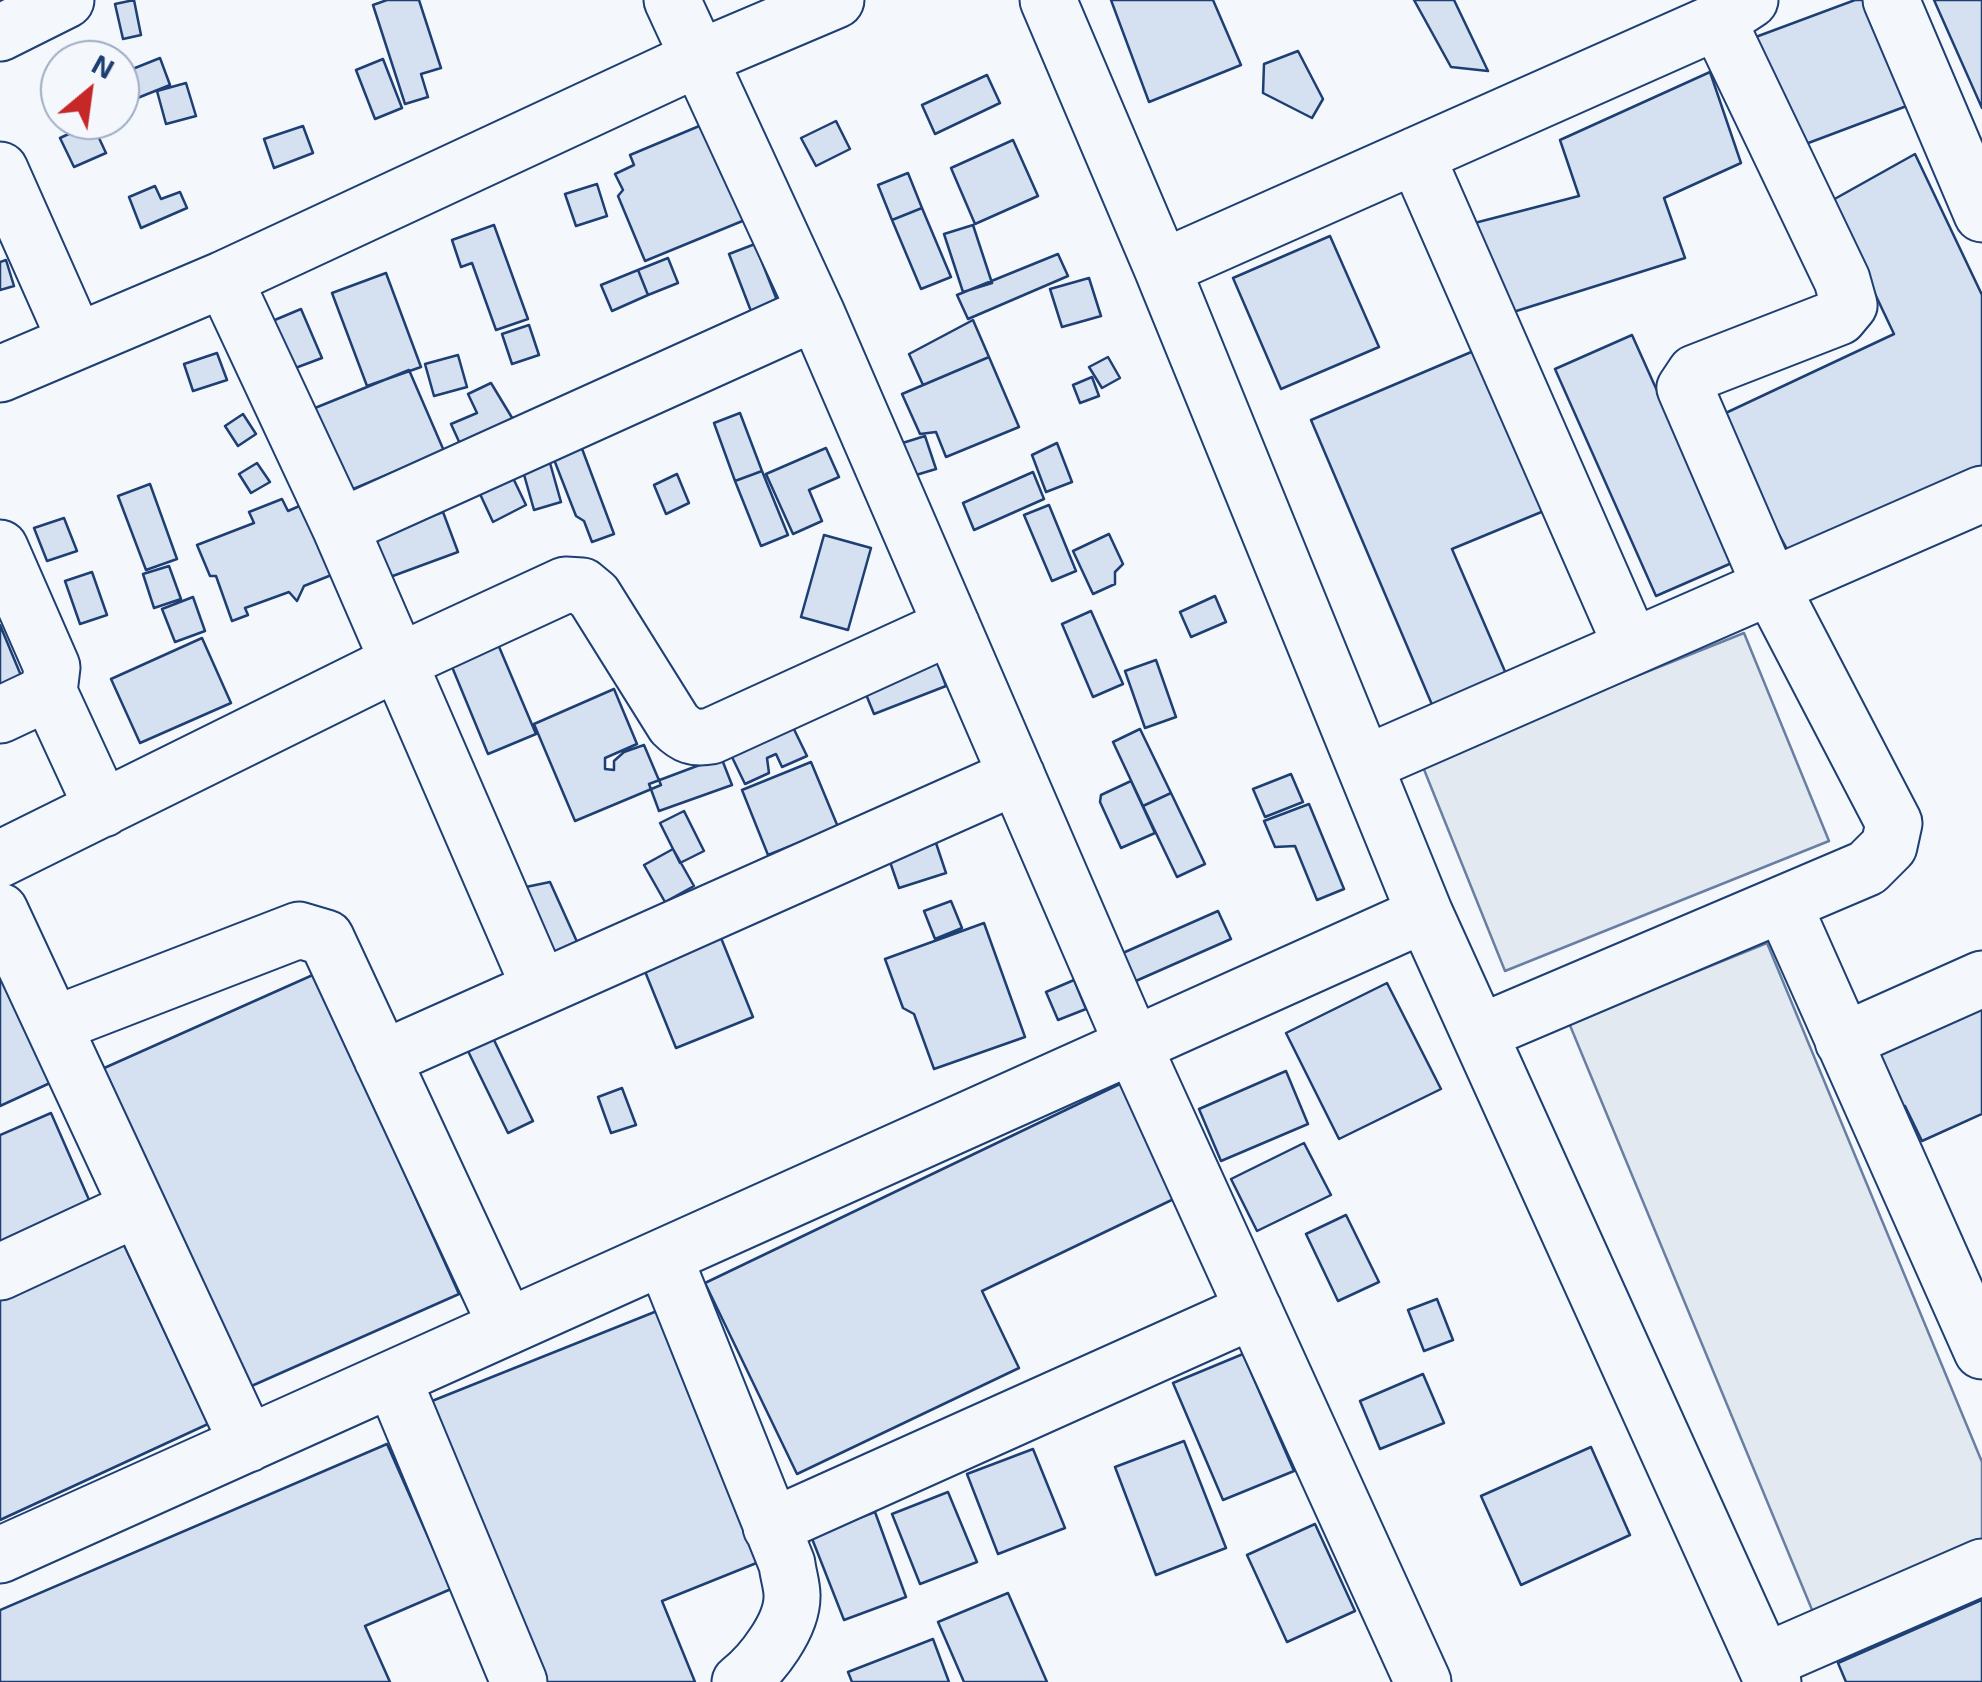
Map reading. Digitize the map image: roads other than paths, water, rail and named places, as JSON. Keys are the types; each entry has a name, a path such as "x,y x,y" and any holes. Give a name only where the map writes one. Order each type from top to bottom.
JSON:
{"street":[{"path":"0,33 66,0"},
{"path":"672,0 816,312 1134,1045 1423,1682"},
{"path":"0,374 224,279 697,59 836,0"},
{"path":"1048,0 1426,914 1769,1672 1982,1567"},
{"path":"1891,0 1982,214"},
{"path":"1162,268 1734,10 1849,298 1847,311 1839,317 1695,373 1685,388 1771,587 1894,823 1888,846 1867,868 1478,1033"},
{"path":"1416,156 1632,647"},
{"path":"0,170 76,342"},
{"path":"224,279 340,528 540,988"},
{"path":"340,528 816,312"},
{"path":"1365,764 1982,494"},
{"path":"0,548 52,667 49,692 103,809"},
{"path":"0,860 398,662 565,585 582,586 594,596 674,724 685,734 698,738 711,736 952,626"},
{"path":"0,715 49,692"},
{"path":"382,1059 1017,776"},
{"path":"1783,904 1982,1351"},
{"path":"0,911 248,1444"},
{"path":"0,1556 1426,914"},
{"path":"53,1026 299,930 326,938 507,1327"},
{"path":"1843,1042 1982,978"},
{"path":"0,1272 138,1208"},
{"path":"664,1257 787,1564 792,1598 782,1630 760,1666 740,1682"},
{"path":"772,1527 1254,1310"},
{"path":"392,1379 506,1678"}]}
